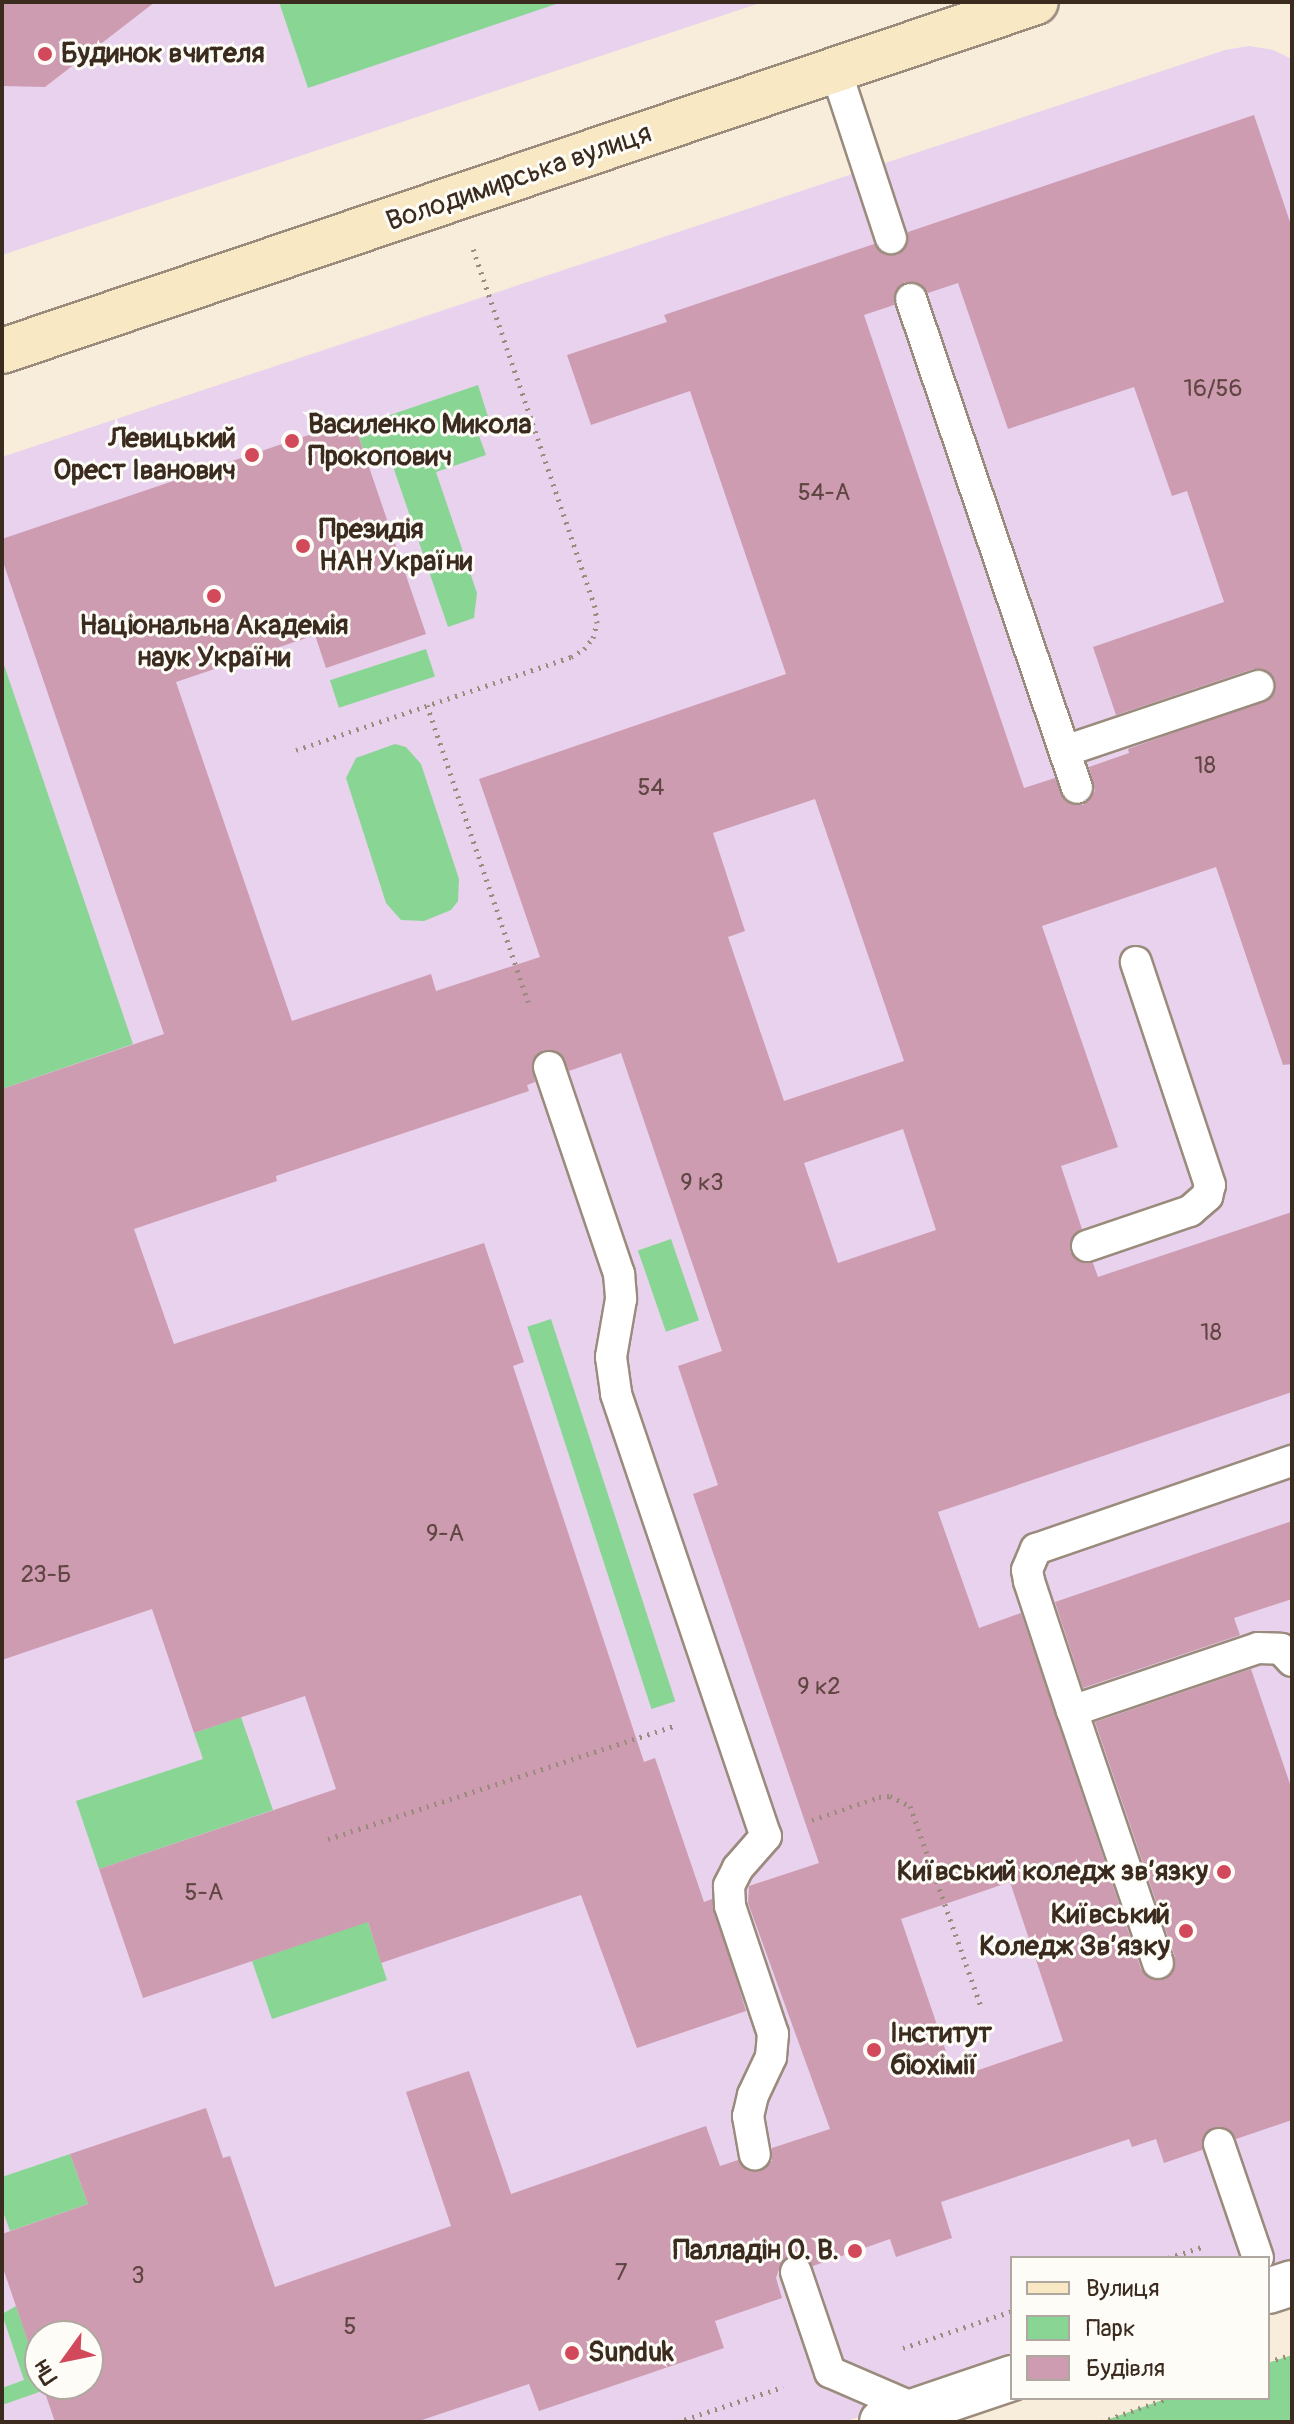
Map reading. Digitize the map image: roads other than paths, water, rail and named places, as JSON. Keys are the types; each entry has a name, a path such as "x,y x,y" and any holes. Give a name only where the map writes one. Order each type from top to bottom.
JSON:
{"main road":[{"name":"Володимирська вулиця","path":"2,351 1036,2"}],"street":[{"path":"1270,2289 1292,2283"},
{"path":"907,2418 1010,2379"}],"lane":[{"path":"836,71 891,238"},
{"path":"911,299 1077,788"},
{"path":"1065,751 1258,686"},
{"path":"1087,1246 1190,1211 1207,1196 1210,1185 1136,962"},
{"path":"549,1067 619,1274 621,1299 611,1357 616,1394 766,1836 738,1868 729,1886 730,1906 773,2034 771,2057 753,2095 748,2116 755,2154"},
{"path":"1158,1963 1027,1570 1036,1549 1292,1461"},
{"path":"1072,1711 1258,1648 1281,1649 1292,1661"},
{"path":"1219,2144 1257,2256"},
{"path":"796,2272 830,2372 907,2418"}],"place":[{"name":"Будинок вчителя","path":"45,54"},
{"name":"Василенко Микола Прокопович","path":"292,441"},
{"name":"Левицький Орест Іванович","path":"252,455"},
{"name":"Президія НАН України","path":"303,546"},
{"name":"Національна Академія наук України","path":"214,596"},
{"name":"Київський коледж зв’язку","path":"1224,1872"},
{"name":"Київський Коледж Зв’язку","path":"1186,1931"},
{"name":"Інститут біохімії","path":"874,2050"},
{"name":"Палладін О. В.","path":"855,2251"},
{"name":"Sunduk","path":"572,2353"}]}
